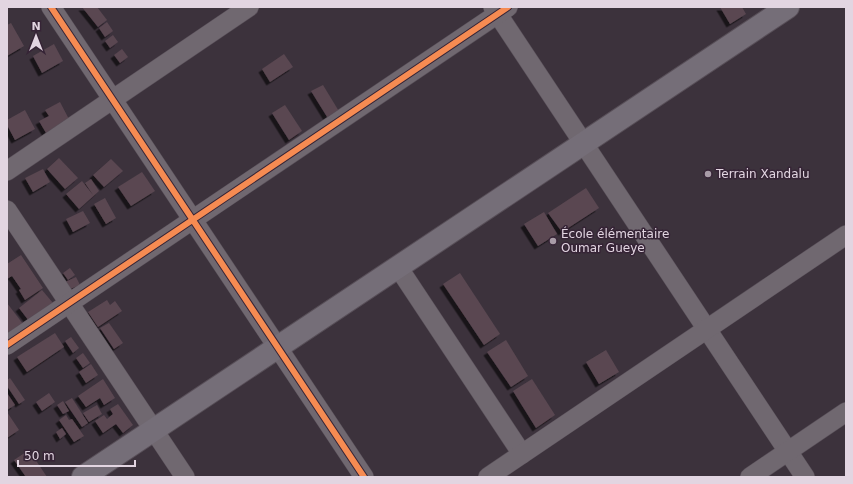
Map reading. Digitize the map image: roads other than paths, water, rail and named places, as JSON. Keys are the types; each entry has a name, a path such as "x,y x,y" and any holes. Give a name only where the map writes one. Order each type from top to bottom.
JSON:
{"main road":[{"path":"83,477 788,7"}],"street":[{"path":"51,7 364,477"},
{"path":"7,171 249,7"},
{"path":"7,345 499,9 583,144 805,477"},
{"path":"7,210 185,477"},
{"path":"488,477 846,235"},
{"path":"398,267 522,454"},
{"path":"750,477 846,412"}],"place":[{"name":"Terrain Xandalu","path":"708,174"},
{"name":"École élémentaire Oumar Gueye","path":"553,241"}]}
